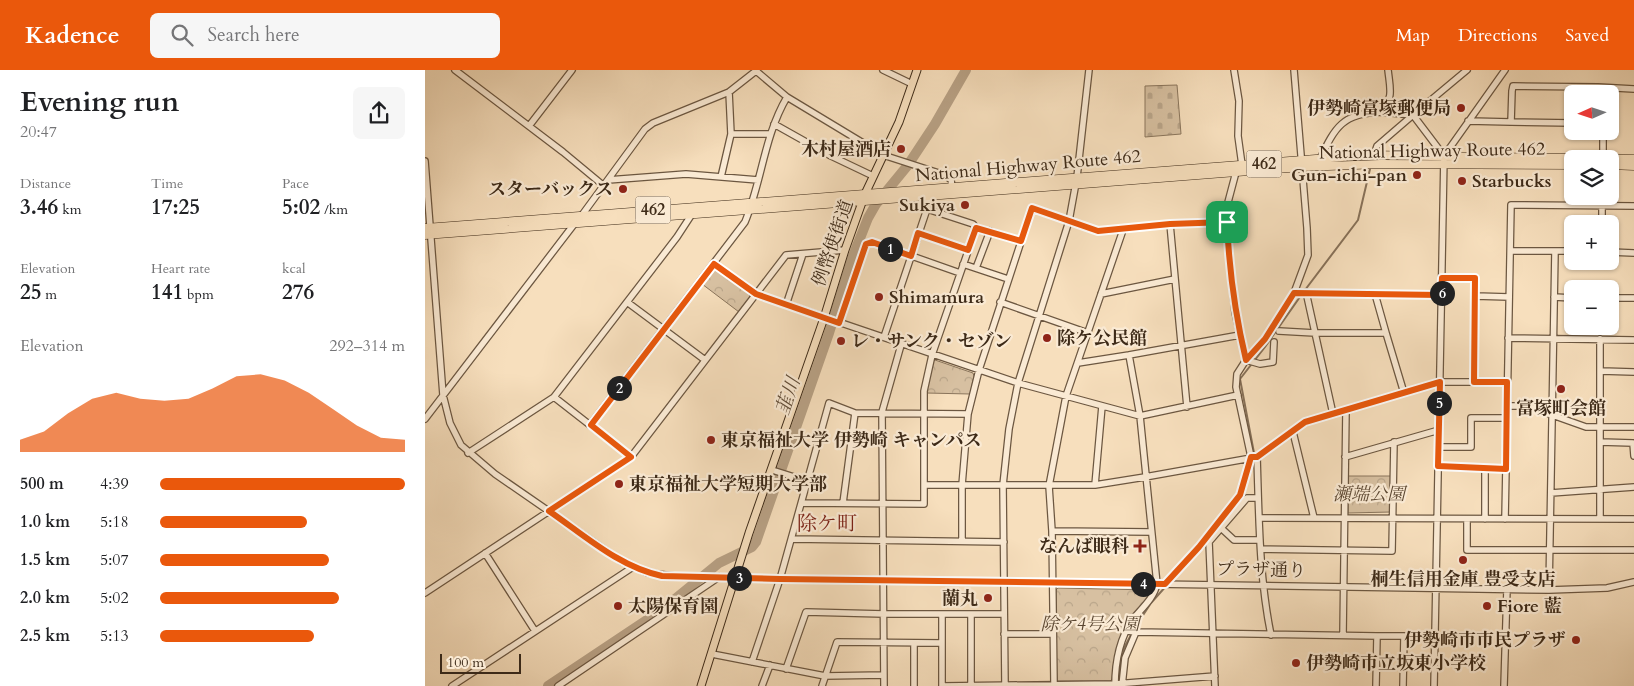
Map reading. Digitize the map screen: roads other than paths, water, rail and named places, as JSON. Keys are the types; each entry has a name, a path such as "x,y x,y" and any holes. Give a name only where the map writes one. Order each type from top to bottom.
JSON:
{"highway":[{"name":"National Highway Route 462","path":"428,231 582,215 752,206 864,197 882,192 892,195 928,196 1237,172 1302,164 1320,159 1374,155 1564,165"},
{"name":"National Highway Route 462","path":"864,197 876,199 952,187 1242,165 1564,159"},
{"name":"National Highway Route 462","path":"1619,159 1634,159"},
{"path":"1619,165 1634,166"},
{"name":"National Highway Route 462","path":"428,231 575,223 691,214 752,206"}],"main road":[{"name":"例幣使街道","path":"736,578 746,541 824,318 845,250 864,197 899,122 917,70"},
{"path":"701,686 736,578"}],"street":[{"path":"455,70 604,186"},
{"path":"529,126 572,70"},
{"path":"582,215 645,129 653,122 729,92 756,70 787,96 883,155 945,176 951,180 952,187"},
{"path":"883,70 912,84"},
{"path":"1005,686 1003,485 1009,429 1018,383 1069,221 1077,177 1089,70"},
{"path":"1234,70 1239,102 1238,136 1242,165"},
{"path":"1271,635 1266,610 1254,457 1236,387 1237,374 1246,360 1265,339 1294,293 1308,255 1294,70"},
{"path":"1381,112 1387,106 1391,94 1388,70"},
{"path":"1374,155 1377,146 1467,70"},
{"path":"1434,686 1444,160 1468,121 1505,70"},
{"path":"1511,122 1513,86 1564,89"},
{"path":"1619,90 1634,89"},
{"path":"721,177 731,134 729,92"},
{"path":"591,425 745,222 752,206 770,134 787,96"},
{"path":"1320,159 1332,134 1342,123 1363,113 1381,112 1414,116 1444,160"},
{"path":"1468,121 1564,123"},
{"path":"774,124 831,156 873,176"},
{"path":"731,134 770,134"},
{"name":"プラザ通り","path":"425,161 428,231 443,396 454,435 468,453 495,474 621,561 633,567 662,576 780,579 1549,590 1592,590 1634,582"},
{"path":"1237,172 1227,206 1227,222 1235,312 1246,360"},
{"path":"608,180 686,174 758,180"},
{"path":"883,337 927,209 928,196"},
{"path":"1505,519 1511,205 1634,206"},
{"path":"1602,206 1602,215"},
{"path":"962,540 962,485 968,414 979,370 1000,302 1032,208 1098,231 1170,224 1227,222"},
{"path":"927,209 973,224 976,228 1021,241"},
{"path":"468,453 554,397 677,237 691,214"},
{"path":"425,419 575,223"},
{"path":"1170,224 1187,407"},
{"path":"803,503 924,504 924,391 932,355 976,228"},
{"path":"1054,684 1052,531 1049,486 1066,396 1123,230"},
{"path":"976,268 989,231"},
{"path":"918,233 968,250"},
{"path":"839,323 866,244 872,242 960,273"},
{"path":"425,593 631,457 786,255 845,250"},
{"path":"1511,251 1564,252"},
{"path":"1549,590 1555,251"},
{"path":"1619,252 1634,253"},
{"path":"786,305 803,254"},
{"path":"714,264 756,294 786,305 1018,383 1140,416 1238,396"},
{"path":"963,264 1008,279"},
{"path":"1442,278 1475,278 1474,382"},
{"path":"1101,294 1175,279"},
{"path":"1306,292 1333,414"},
{"path":"1294,293 1441,295"},
{"path":"1375,294 1404,393"},
{"path":"1475,296 1509,298"},
{"path":"1554,297 1564,298"},
{"path":"1619,298 1634,298"},
{"path":"627,302 705,360"},
{"path":"1000,302 1088,333"},
{"path":"1279,331 1386,333"},
{"path":"1078,363 1182,346 1240,334"},
{"path":"1508,338 1634,340"},
{"path":"1600,339 1600,518"},
{"path":"1246,360 1260,364 1273,362 1274,342"},
{"path":"884,686 882,412 901,345"},
{"path":"1115,685 1120,646 1132,621 1152,596 1157,584 1140,416 1129,355"},
{"path":"1601,371 1634,372"},
{"path":"925,485 1095,485 1145,477 1254,457 1305,422 1440,382 1507,382"},
{"path":"554,397 631,457"},
{"path":"752,662 803,503 807,481 829,403 855,412 968,414"},
{"path":"1095,485 1102,406"},
{"path":"1507,406 1527,406 1586,427 1634,427"},
{"path":"1343,635 1347,410"},
{"path":"843,503 855,412"},
{"path":"1439,447 1471,447 1471,418 1507,418"},
{"path":"1345,457 1439,430"},
{"path":"1293,432 1314,518"},
{"path":"1261,549 1392,551 1394,442"},
{"path":"1600,442 1633,443 1634,456"},
{"path":"1165,584 1199,547 1240,495 1254,457"},
{"path":"1438,466 1506,469"},
{"path":"1485,468 1485,519"},
{"path":"772,470 807,481"},
{"path":"1551,493 1634,487"},
{"path":"1215,686 1209,542 1247,498 1258,498"},
{"path":"1259,518 1634,519"},
{"path":"1467,519 1467,550 1634,550"},
{"path":"1221,528 1233,540 1260,540"},
{"path":"1052,531 1151,532"},
{"path":"792,539 1004,542"},
{"path":"485,553 535,631"},
{"path":"452,686 633,567"},
{"path":"558,686 709,586 719,577"},
{"path":"1504,686 1507,589"},
{"path":"786,669 806,612 1004,614"},
{"path":"942,614 943,686 1115,685 1167,683 1215,676"},
{"path":"971,614 971,686"},
{"path":"1127,631 1404,636 1403,686"},
{"path":"1122,684 1125,658 1136,632"},
{"path":"1004,634 1053,634"},
{"path":"1376,686 1377,636"},
{"path":"822,686 837,642 942,643"},
{"path":"914,642 915,686"},
{"path":"712,654 825,676 884,676"},
{"path":"762,686 770,665"}],"waterway":[{"name":"韮川","path":"548,686 659,612 719,563 752,547 756,542 829,333 853,256 868,218 876,204 908,165 935,124 966,70"},
{"path":"1305,290 1358,220 1370,169"},
{"path":"1253,457 1254,453 1240,379 1302,294"},
{"path":"1225,520 1244,494 1250,469"},
{"path":"1134,629 1151,603 1167,585"},
{"path":"1119,681 1124,648 1132,633"}],"place":[{"name":"伊勢崎富塚郵便局","path":"1461,108"},
{"name":"木村屋酒店","path":"901,149"},
{"name":"Gun-ichi-pan","path":"1417,175"},
{"name":"Starbucks","path":"1462,181"},
{"name":"スターバックス","path":"623,189"},
{"name":"Sukiya","path":"965,205"},
{"name":"Shimamura","path":"879,297"},
{"name":"除ケ公民館","path":"1047,338"},
{"name":"レ・サンク・セゾン","path":"841,341"},
{"name":"富塚町会館","path":"1561,389"},
{"name":"東京福祉大学 伊勢崎 キャンパス","path":"711,440"},
{"name":"東京福祉大学短期大学部","path":"619,484"},
{"name":"なんば眼科","path":"1140,546"},
{"name":"桐生信用金庫 豊受支店","path":"1463,560"},
{"name":"蘭丸","path":"988,598"},
{"name":"太陽保育園","path":"618,606"},
{"name":"Fiore 藍","path":"1487,606"},
{"name":"伊勢崎市市民プラザ","path":"1576,640"},
{"name":"伊勢崎市立坂東小学校","path":"1296,663"}],"district":[{"name":"除ケ町","path":"827,523"}],"park label":[{"name":"瀬端公園","path":"1369,494"},
{"name":"除ケ4号公園","path":"1090,624"}]}
